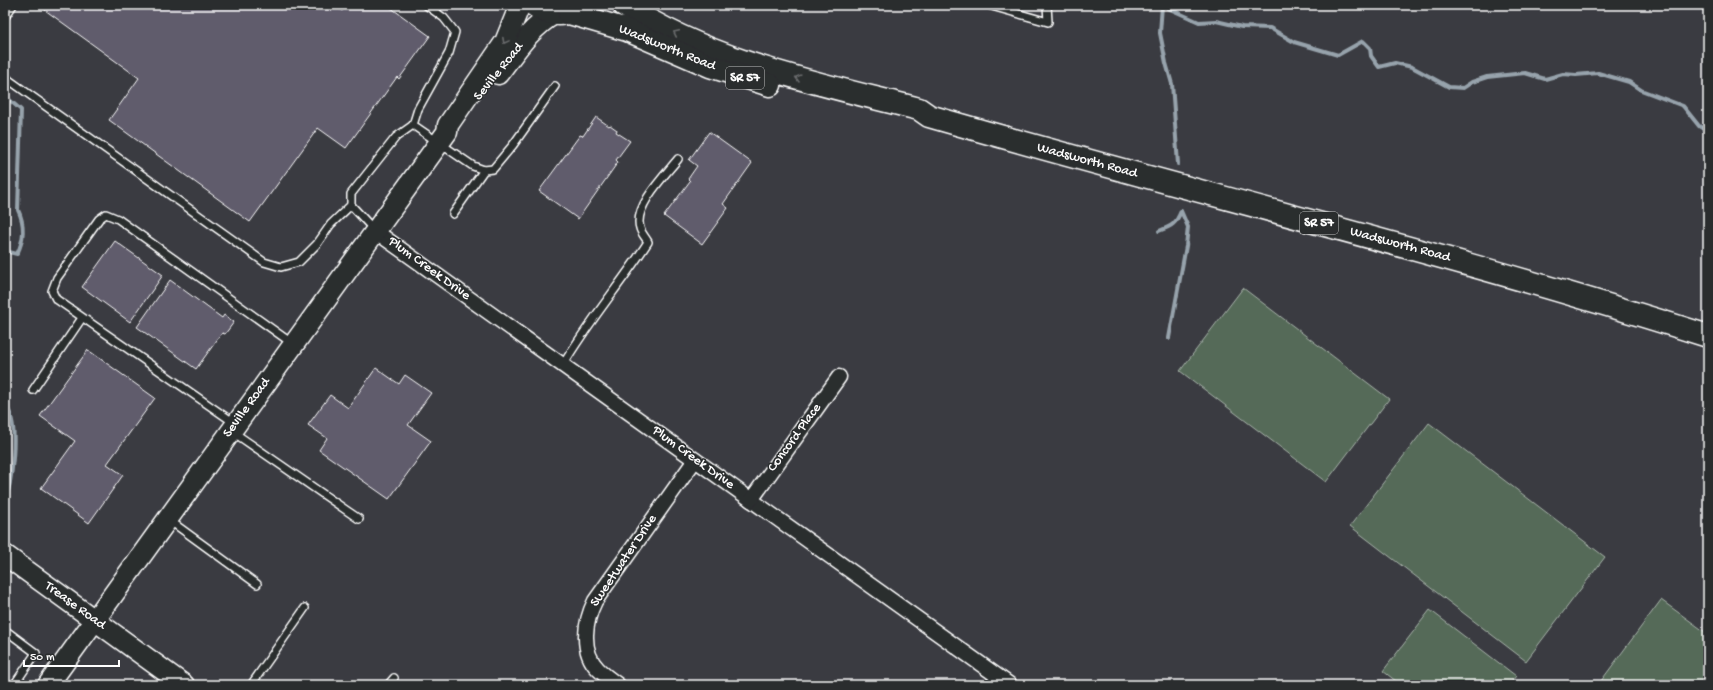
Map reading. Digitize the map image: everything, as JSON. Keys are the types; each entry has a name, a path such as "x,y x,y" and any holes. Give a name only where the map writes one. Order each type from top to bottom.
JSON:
{"highway":[{"name":"Wadsworth Road","path":"534,5 539,9 569,11 627,30 710,66 763,84 919,119 928,116"},
{"name":"Wadsworth Road","path":"624,5 692,40 749,63 782,74 919,109 928,116 1030,146 1437,255 1708,336"}],"street":[{"name":"Seville Road","path":"48,685 443,137 448,125 505,42 515,21 520,5"},
{"name":"Seville Road","path":"443,137 454,128 532,30 543,21 569,11"},
{"name":"Plum Creek Drive","path":"375,231 1010,685"},
{"name":"Concord Place","path":"751,500 840,377"},
{"name":"Sweetwater Drive","path":"618,685 597,669 590,656 586,642 588,614 595,601 695,460"},
{"name":"Trease Road","path":"5,555 184,685"}],"lane":[{"path":"5,17 13,5"},
{"path":"375,231 351,205 351,194 396,137 413,125 418,109 449,53 455,32 444,18 426,5"},
{"path":"988,5 1048,22 1047,5"},
{"path":"5,75 264,262 281,267 299,262 317,244 331,224 351,205"},
{"path":"413,125 443,137 473,166 484,170 493,169 513,145 555,86"},
{"path":"563,365 576,343 633,266 648,242 640,228 640,210 652,191 678,159"},
{"path":"453,214 484,170"},
{"path":"293,344 118,218 106,214 99,219 57,278 52,291 56,299 359,519"},
{"path":"33,390 82,318"},
{"path":"168,518 257,584"},
{"path":"251,685 305,608"},
{"path":"5,630 36,653 14,685"},
{"path":"388,685 394,678"}],"green space":[{"path":"1243,288 1389,399 1326,482 1180,371"},
{"path":"1429,423 1605,557 1526,661 1350,526"},
{"path":"1661,600 1708,634 1708,685 1598,685"},
{"path":"1430,610 1516,676 1509,685 1401,685 1383,671"}],"building":[{"path":"38,5 335,5 342,11 346,5 387,5 430,36 399,79 397,77 346,148 318,128 250,222 109,120 139,78"},
{"path":"596,117 609,126 610,125 617,130 616,132 630,141 616,160 618,162 578,219 539,191 580,135 583,136"},
{"path":"709,132 752,163 723,204 728,208 702,244 664,216 690,181 688,179 697,166 689,160"},
{"path":"115,241 163,275 130,322 82,287"},
{"path":"170,280 222,318 224,315 234,322 225,334 222,333 196,369 137,327"},
{"path":"88,350 155,398 107,464 123,475 89,523 41,488 75,441 40,416"},
{"path":"376,368 399,384 405,375 431,393 408,425 431,441 389,499 319,450 327,438 308,425 330,395 348,408"}],"waterway":[{"path":"1161,5 1199,22 1216,21 1242,27 1270,28 1294,42 1338,55 1363,41 1370,48 1371,56 1379,67 1395,63 1412,67 1449,87 1463,88 1472,82 1487,77 1525,73 1545,79 1563,74 1576,75 1598,73 1629,82 1641,90 1683,106 1699,126 1708,132"},
{"path":"1162,5 1160,33 1172,84 1178,164"},
{"path":"5,96 21,110 18,210 23,226 21,243 17,254 5,251"},
{"path":"1159,231 1173,224 1181,211"},
{"path":"1169,338 1186,246 1188,227 1181,211"},
{"path":"5,403 10,413 14,436 10,483 5,501"}]}
